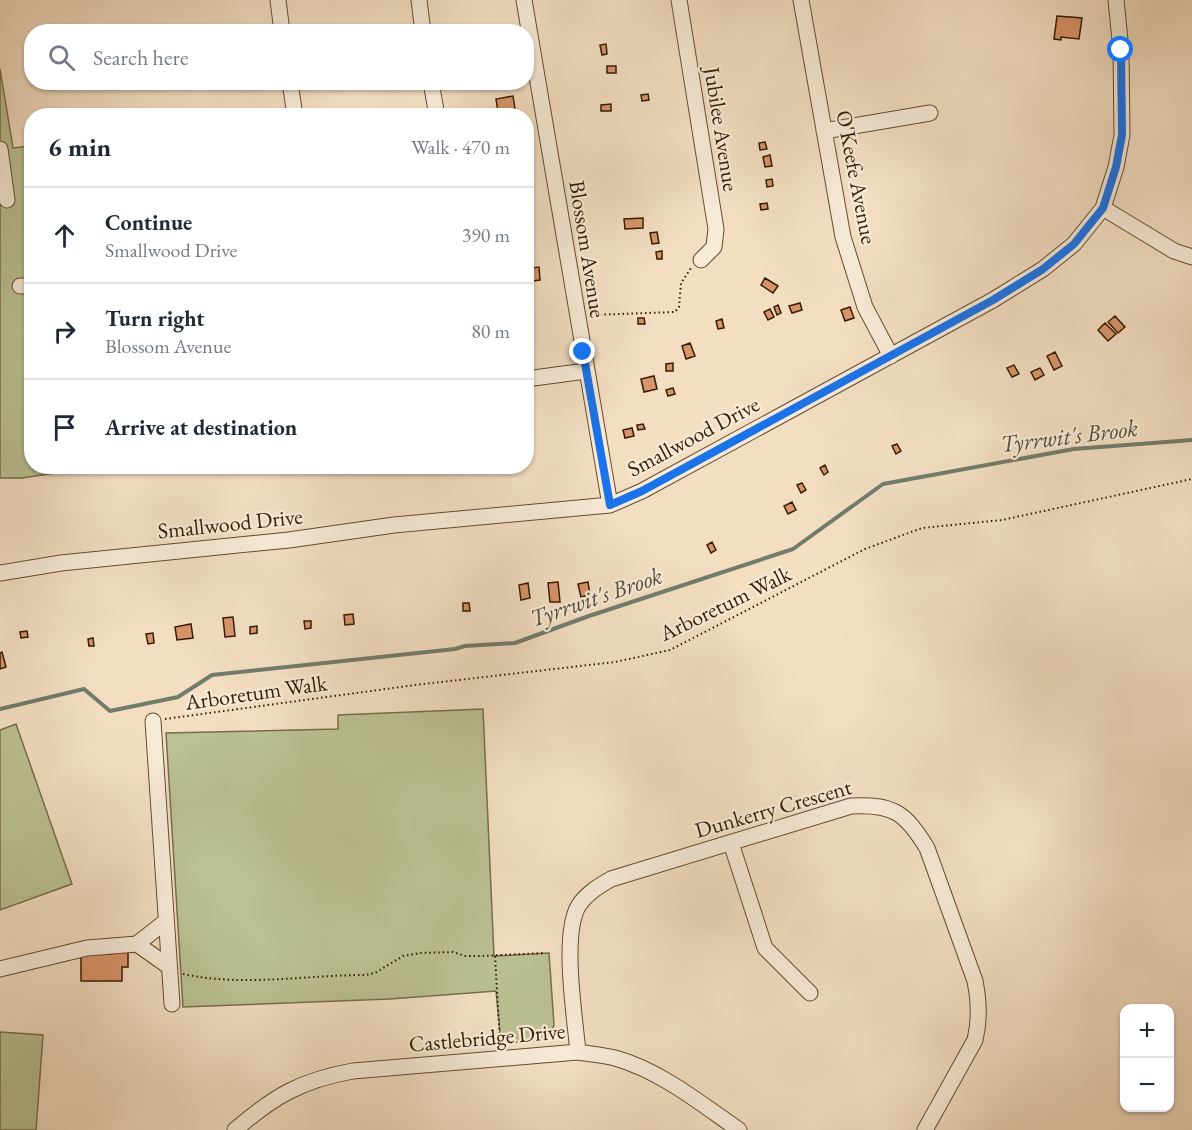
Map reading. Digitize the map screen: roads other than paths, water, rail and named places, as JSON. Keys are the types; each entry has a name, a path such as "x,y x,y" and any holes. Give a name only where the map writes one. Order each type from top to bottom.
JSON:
{"street":[{"path":"278,0 281,24"},
{"path":"419,0 422,24"},
{"name":"Blossom Avenue","path":"524,0 528,24"},
{"name":"Jubilee Avenue","path":"679,0 716,229 714,247 701,260"},
{"name":"O'Keefe Avenue","path":"801,0 843,237 858,290 872,323 891,356"},
{"name":"Smallwood Drive","path":"0,573 61,563 289,540 394,525 610,505 642,491 993,300 1043,269 1074,244 1103,208 1116,167 1122,135 1121,50 1116,0"},
{"name":"Blossom Avenue","path":"534,59 610,505"},
{"path":"291,90 294,108"},
{"path":"432,90 436,108"},
{"path":"824,131 930,113"},
{"path":"0,149 7,200"},
{"path":"1103,208 1164,246 1192,257"},
{"path":"534,378 586,371"},
{"path":"153,721 172,1005"},
{"name":"Dunkerry Crescent","path":"578,1052 570,950 572,928 579,905 591,891 611,879 851,806 873,805 895,811 915,828 927,848 975,981 979,1014 975,1040 925,1130"},
{"path":"731,843 765,948 810,993"},
{"path":"0,969 87,948 137,944 165,922"},
{"path":"137,944 168,966"},
{"name":"Castlebridge Drive","path":"235,1130 252,1115 289,1090 308,1081 332,1075 353,1071 578,1052 613,1058 653,1074 739,1130"}],"waterway":[{"name":"Tyrrwit's Brook","path":"0,709 84,689 110,711 178,697 212,675 455,649 465,646 515,643 589,616 793,549 883,484 1074,449 1192,440"}]}
